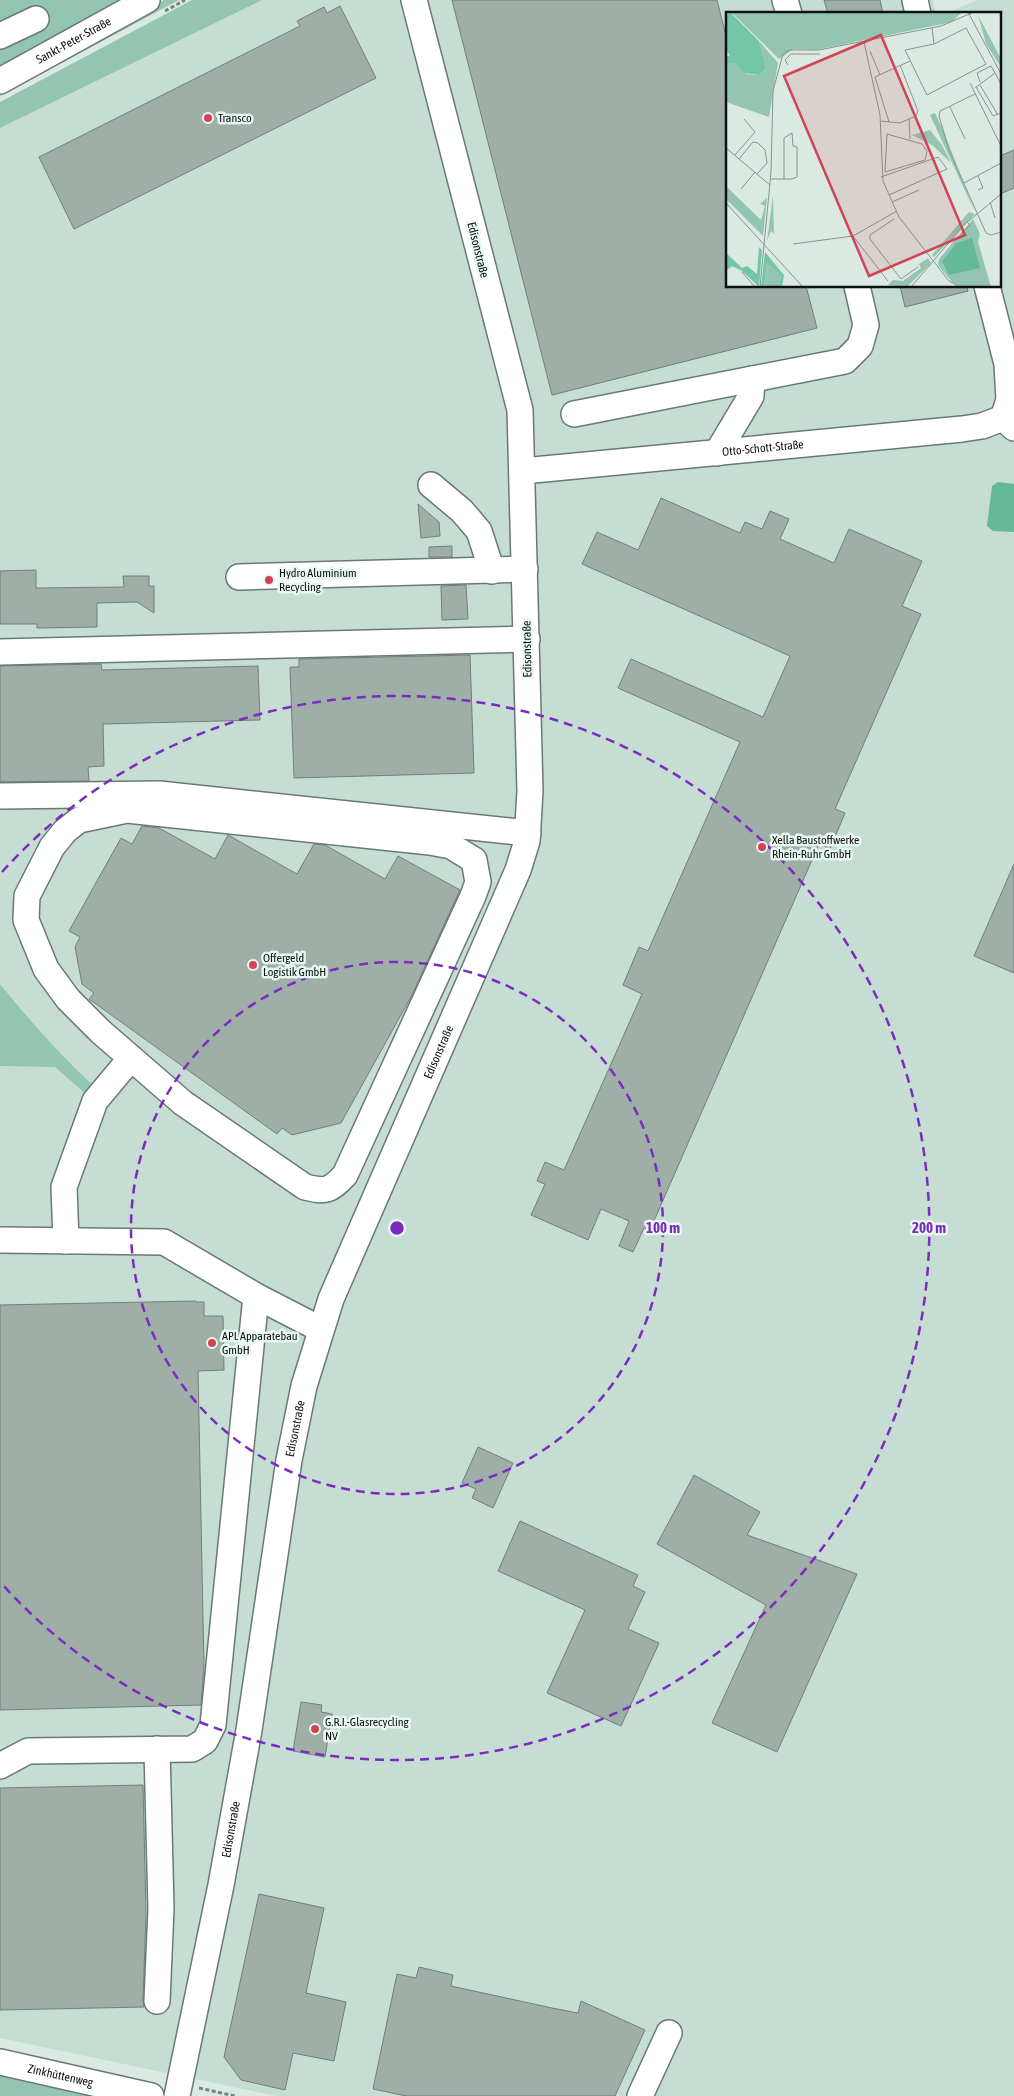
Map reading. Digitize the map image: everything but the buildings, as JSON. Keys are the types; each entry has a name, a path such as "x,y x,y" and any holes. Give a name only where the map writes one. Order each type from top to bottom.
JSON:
{"street":[{"name":"Sankt-Peter-Straße","path":"0,81 147,0"},
{"name":"Edisonstraße","path":"177,2096 221,1884 249,1730 288,1460 304,1386 320,1329 353,1247 518,870 528,833 530,791 520,410 414,0"},
{"path":"0,36 36,19"},
{"path":"574,414 845,361 860,346 866,325 857,288"},
{"name":"Otto-Schott-Straße","path":"523,471 1008,423 1009,400 1006,364 987,288"},
{"path":"717,453 751,396 752,379"},
{"path":"432,485 462,511 479,531 492,570"},
{"path":"239,577 525,569"},
{"path":"0,652 527,639"},
{"path":"0,796 159,794 528,833"},
{"path":"127,810 430,842 451,846 474,860 478,882 473,896 345,1175 334,1187 323,1192 305,1187 183,1102 131,1058 68,999 46,969 26,920 27,896 52,848 65,831 79,820 127,810"},
{"path":"66,1241 64,1187 95,1101 131,1058"},
{"path":"0,1240 164,1242 256,1296 320,1329"},
{"path":"0,1766 28,1751 192,1749 206,1741 213,1725 256,1296"},
{"path":"157,1749 161,1909 157,2001"},
{"path":"640,2096 669,2033"},
{"name":"Zinkhüttenweg","path":"0,2062 151,2096"}],"shaded area":[{"path":"0,0 119,0 0,66"},
{"path":"164,0 179,0 0,96 0,89 41,70"},
{"path":"192,0 262,0 0,128 0,102"},
{"path":"262,0 933,0 936,12 726,12 726,288 1002,288 1002,12 950,12 977,0 1014,0 1014,2096 276,2096 0,2038 0,128"},
{"path":"998,482 1014,484 1014,532 993,531 987,526 992,486"},
{"path":"0,984 46,1037 95,1087 88,1096 55,1067 0,1066"},
{"path":"0,2075 100,2096 0,2096"}],"place":[{"name":"Transco","path":"208,118"},
{"name":"Hydro Aluminium Recycling","path":"269,580"},
{"name":"Xella Baustoffwerke Rhein-Ruhr GmbH","path":"762,847"},
{"name":"Offergeld Logistik GmbH","path":"253,965"},
{"name":"APL Apparatebau GmbH","path":"212,1343"},
{"name":"G.R.I.-Glasrecycling NV","path":"315,1729"}]}
